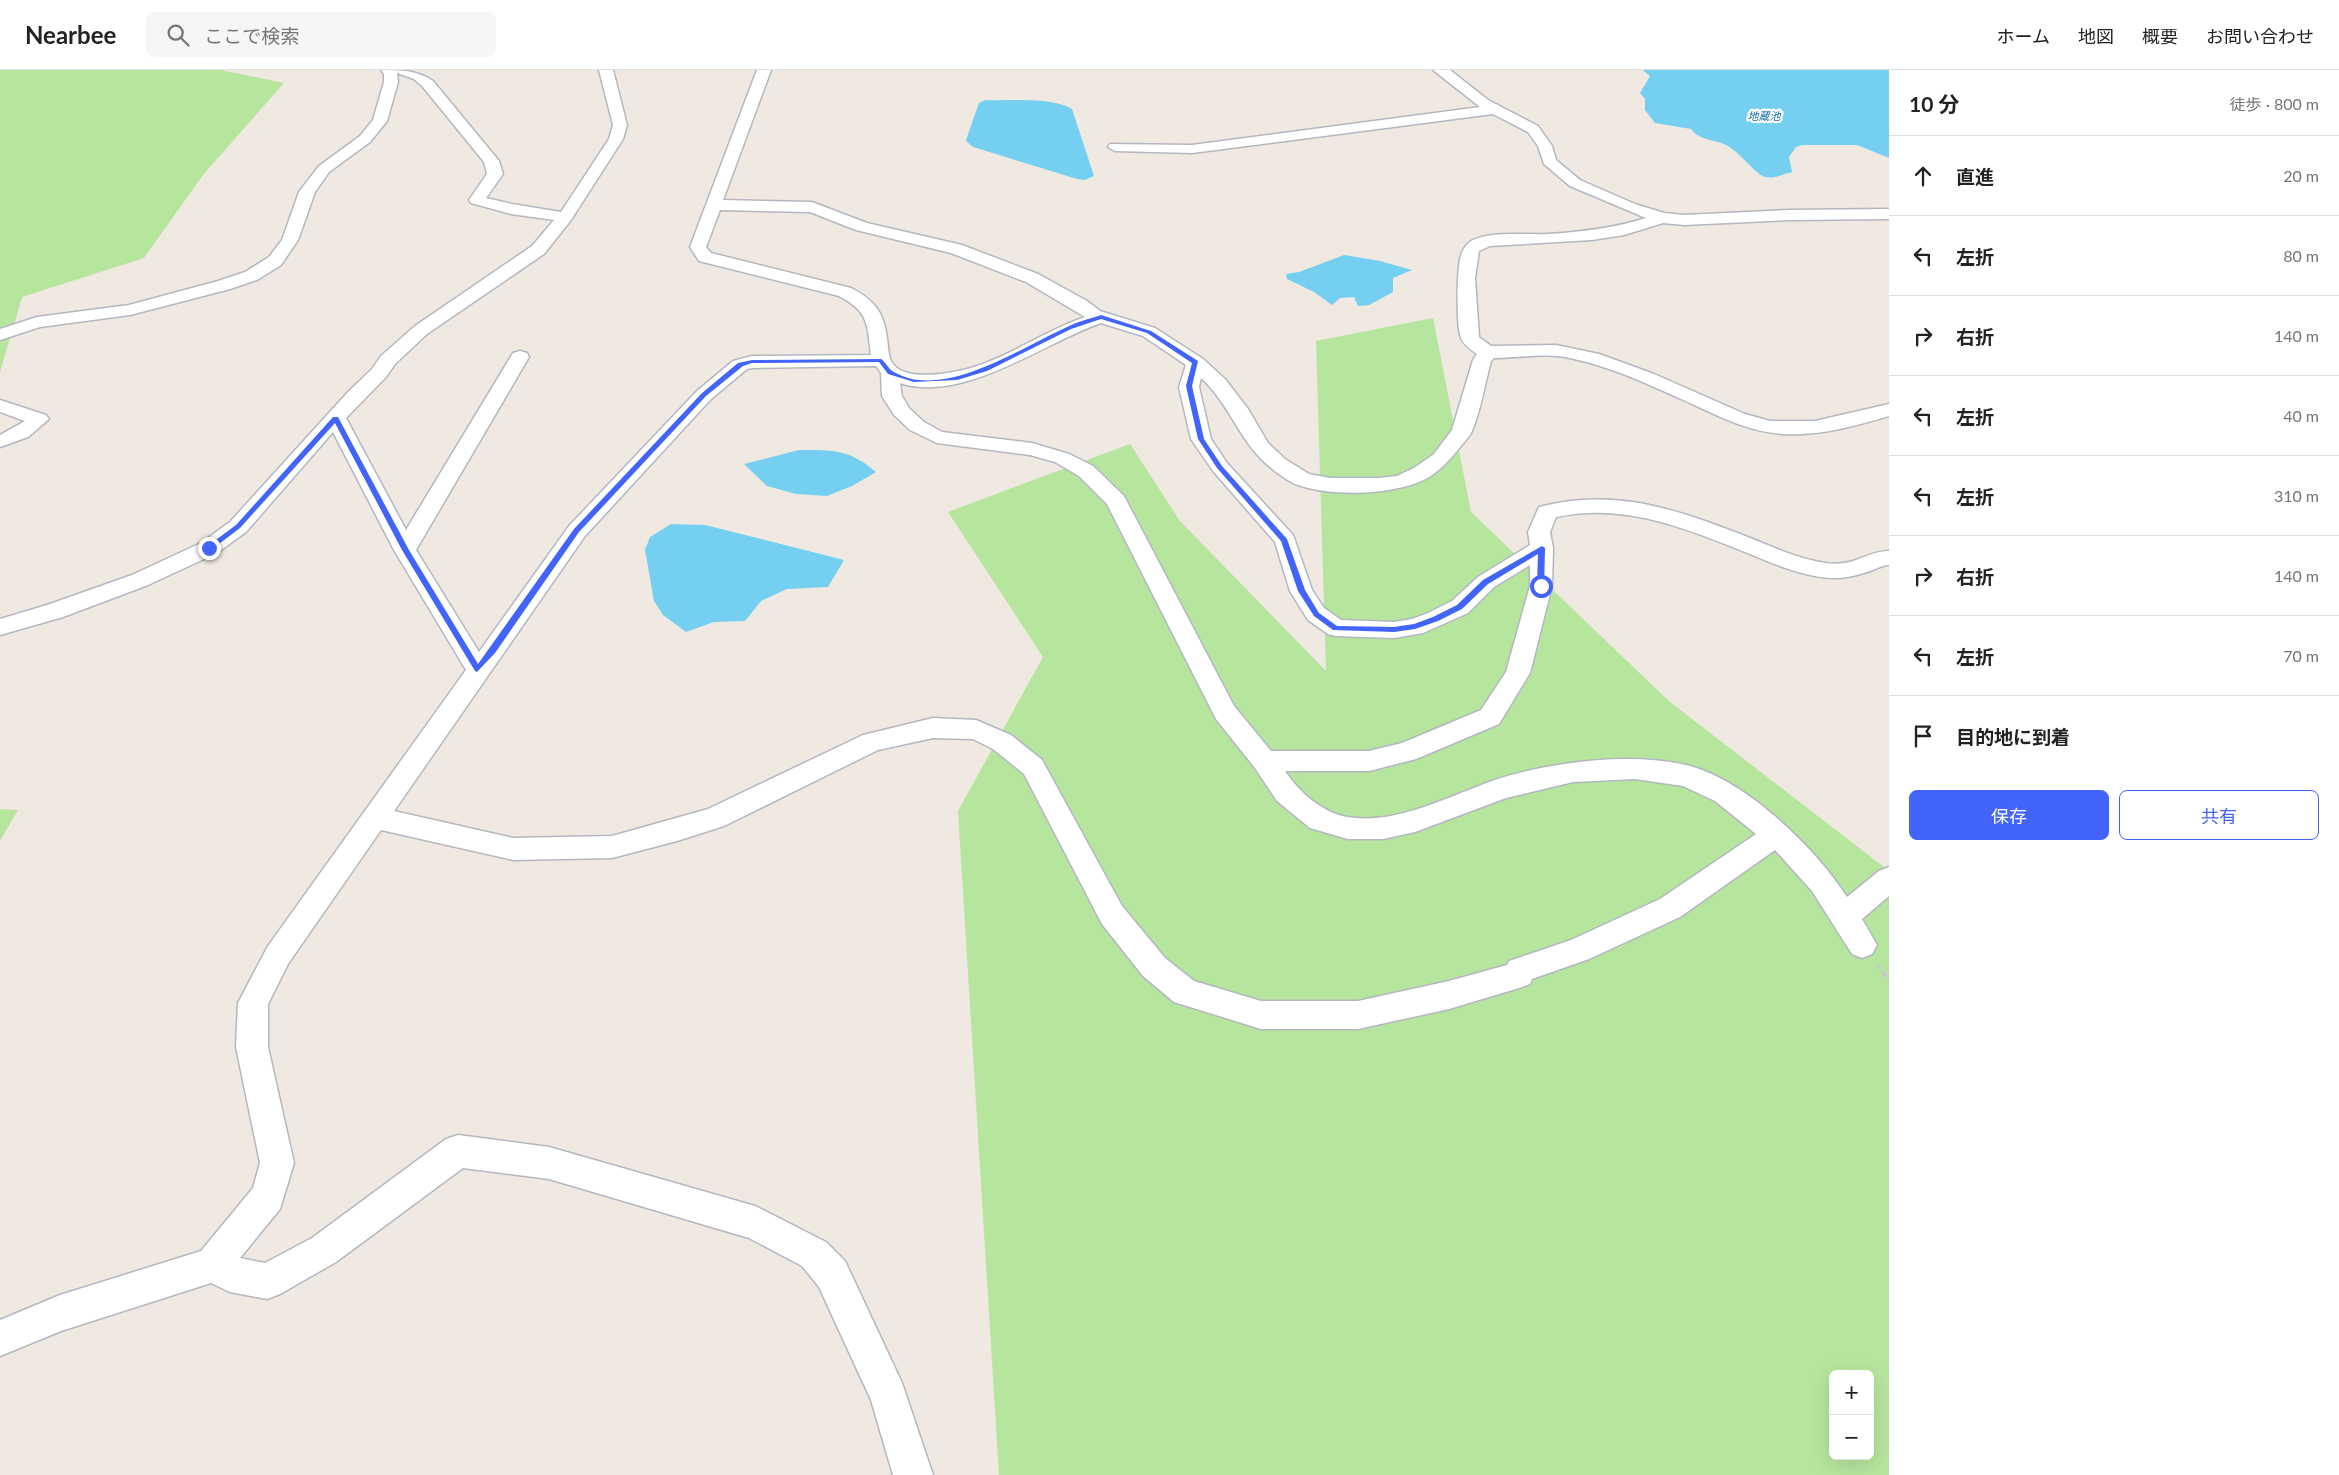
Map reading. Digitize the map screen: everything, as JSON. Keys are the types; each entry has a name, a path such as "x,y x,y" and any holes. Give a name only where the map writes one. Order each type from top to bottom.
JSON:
{"street":[{"path":"0,335 37,322 130,310 224,285 251,276 275,261 290,240 307,192 324,169 365,139 380,121 391,82 391,74 388,70"},
{"path":"401,70 419,76 428,84 491,161 495,174 477,200 511,209 565,217"},
{"path":"419,76 435,70"},
{"path":"0,627 55,611 140,580 209,548 238,527 388,360 428,325 538,250 565,217 616,139 620,124 606,70"},
{"path":"764,70 698,247 704,257 845,292 862,301 871,312 877,328 892,396 900,411 917,426 937,437 1032,449 1062,458 1086,471 1116,501 1225,712 1264,761 1286,794 1320,820 1348,828 1383,828 1405,824 1503,788 1573,772 1635,769 1688,776 1724,794 1777,834 1822,883 1862,945"},
{"path":"1440,70 1449,75 1483,103 1533,129 1545,146 1549,161 1562,174 1575,183 1629,207 1662,218 1684,220 1790,215 1889,214"},
{"path":"1115,147 1192,149 1496,109"},
{"path":"714,205 812,207 862,227 956,249 1032,278 1081,304 1094,315 1149,332 1196,363 1218,382 1238,409 1260,447 1278,464 1302,479 1330,485 1379,485 1401,482 1421,473 1441,458 1462,431 1482,360 1489,352"},
{"path":"1662,218 1620,231 1598,234 1552,239 1484,241 1472,250 1468,258 1467,281 1470,337 1474,344 1489,352 1537,349 1572,352 1597,359 1653,380 1736,417 1770,427 1827,427 1889,410"},
{"path":"0,1338 60,1313 212,1264 268,1197 277,1163 252,1048 253,1002 278,955 477,670 493,652 577,531 704,395 740,365 752,362 886,367 914,381 957,378 985,370 1069,328 1101,317"},
{"path":"405,550 520,357"},
{"path":"1196,363 1189,386 1201,439 1220,467 1285,540 1301,591 1316,614 1336,628 1394,630 1436,619 1460,607 1486,582 1542,548"},
{"path":"0,406 39,420 28,429 0,441"},
{"path":"336,418 405,550 477,670"},
{"path":"1264,761 1369,761 1407,752 1490,717 1518,673 1541,586 1542,548 1539,532 1547,512 1570,505 1614,505 1640,508 1694,524 1813,569 1846,570 1882,558 1889,558"},
{"path":"375,818 513,849 612,847 714,818 872,742 933,728 976,730 1002,742 1033,767 1112,915 1154,967 1185,992 1261,1015 1358,1015 1450,995 1519,975 1520,970 1579,950 1670,908 1777,834"},
{"path":"1844,917 1889,879"},
{"path":"212,1264 230,1274 267,1281 324,1250 458,1151 549,1163 755,1223 814,1254 832,1274 889,1396 913,1475"}],"green space":[{"path":"0,70 221,70 284,83 203,175 144,258 22,297 0,372"},
{"path":"1433,318 1471,512 1670,702 1889,871 1889,1475 999,1475 958,811 1043,657 948,512 1130,444 1180,521 1326,671 1316,341"},
{"path":"0,809 18,810 0,841"}],"water":[{"name":"地蔵池","path":"1643,70 1889,70 1889,158 1857,145 1802,145 1796,147 1789,157 1792,172 1775,177 1765,177 1726,145 1703,138 1691,129 1655,123 1645,110 1645,99 1640,93 1650,76"},
{"path":"985,100 1042,101 1064,105 1072,109 1094,176 1085,180 1077,179 973,147 966,141 967,137 979,103"},
{"path":"1344,255 1380,261 1412,270 1393,278 1393,292 1369,305 1358,306 1354,297 1340,298 1332,305 1314,292 1287,279 1286,274 1299,272"},
{"path":"799,450 840,452 866,464 876,472 852,486 827,496 796,494 767,486 744,464"},
{"path":"671,524 705,525 844,560 828,587 787,589 761,601 745,621 714,622 686,632 663,615 654,601 645,550 650,537"}],"route":[{"path":"209,548 238,527 270,494 336,418 405,550 477,670 493,652 577,531 704,395 740,365 752,362 881,360 890,373 914,381 941,381 985,370 1069,328 1101,317 1149,332 1164,340 1196,363 1189,386 1201,439 1220,467 1285,540 1301,591 1316,614 1336,628 1394,630 1436,619 1460,607 1486,582 1542,548 1541,586"}]}
